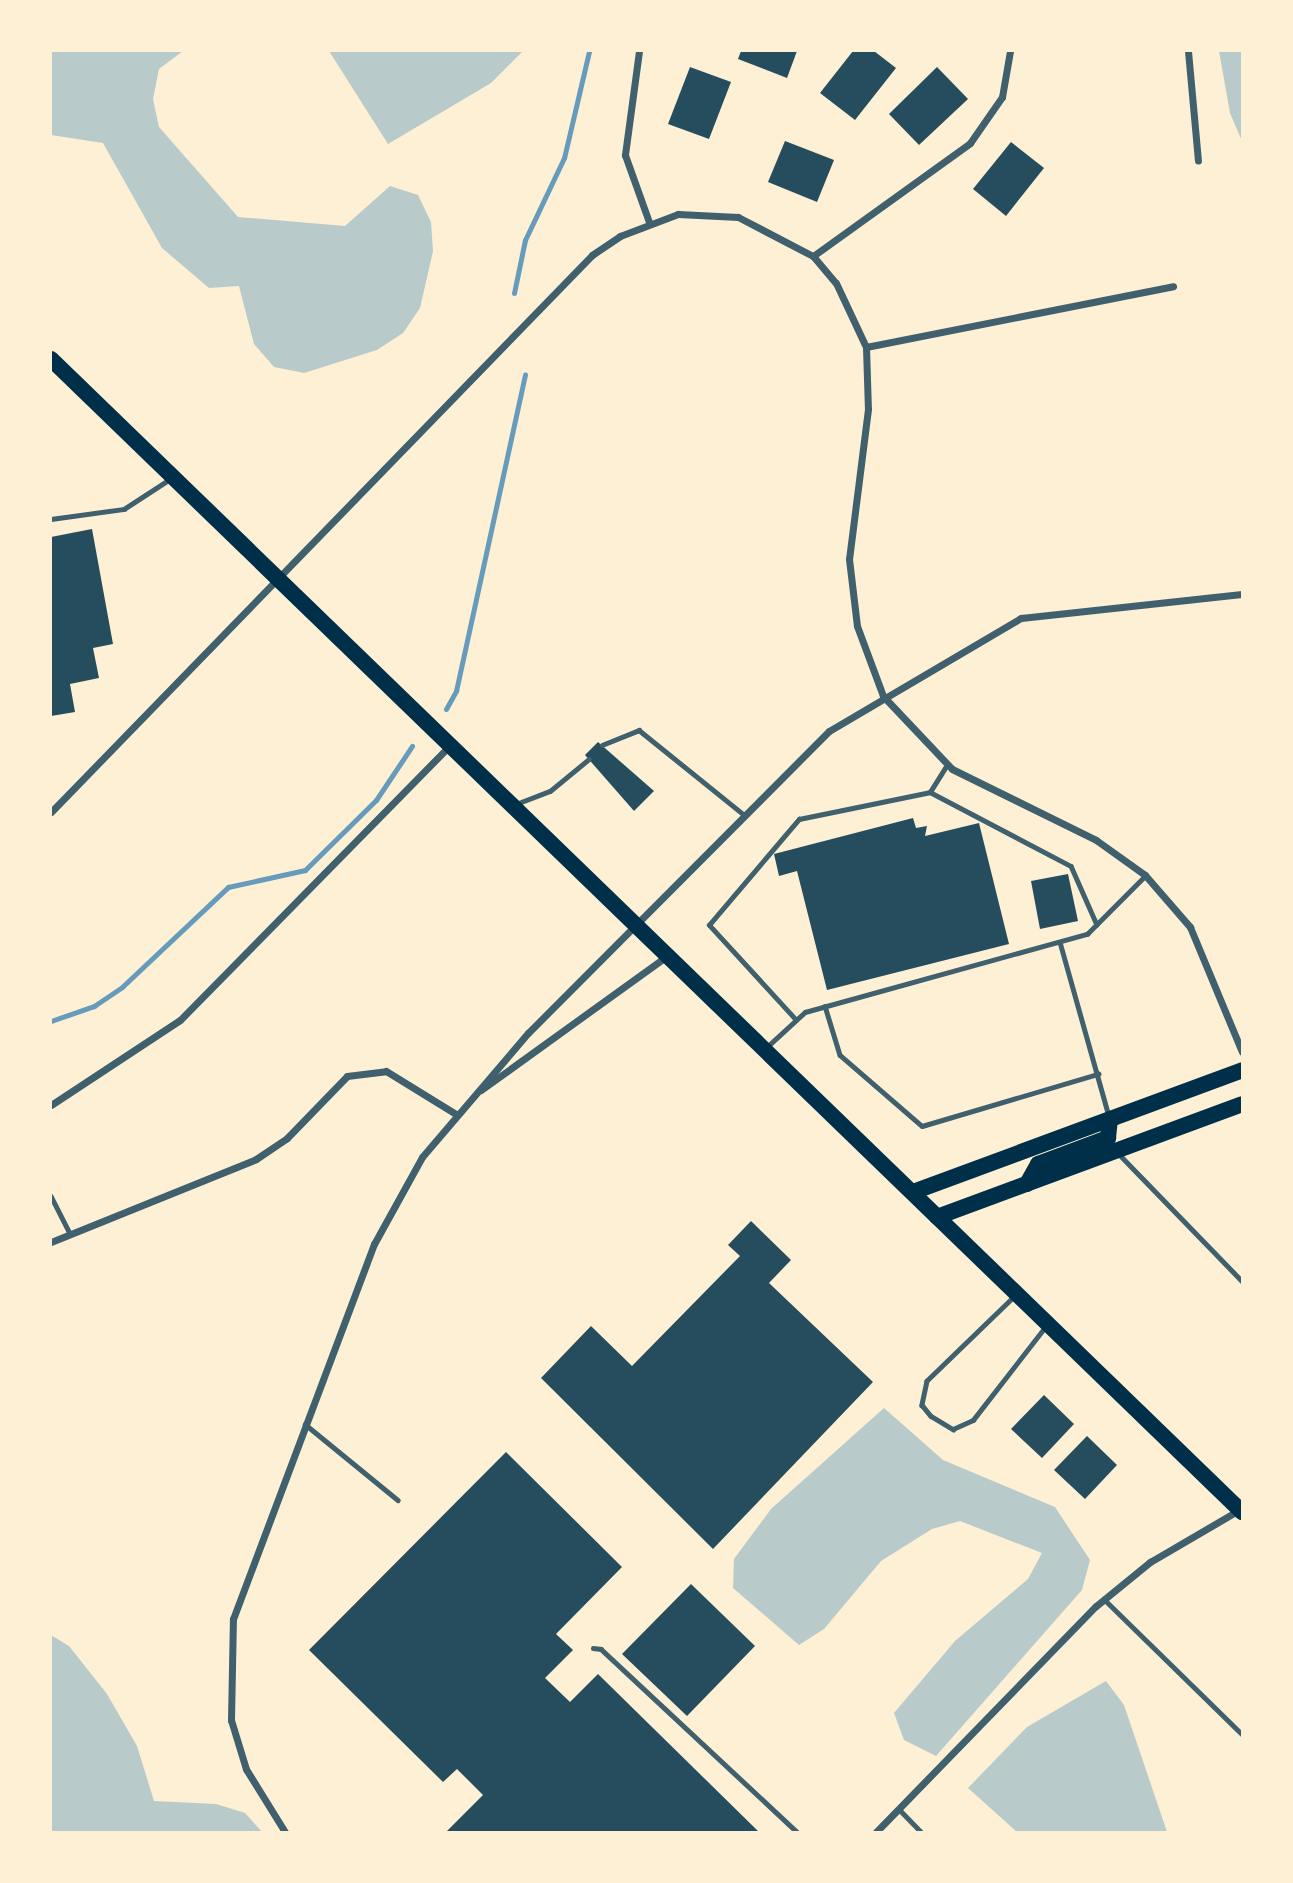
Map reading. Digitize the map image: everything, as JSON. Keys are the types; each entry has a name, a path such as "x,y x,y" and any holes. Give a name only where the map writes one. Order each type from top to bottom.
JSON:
{"main road":[{"path":"51,359 277,580 636,922 1241,1511"},
{"path":"913,1192 1242,1070"},
{"path":"937,1217 1242,1104"},
{"path":"1027,1184 1038,1164 1108,1138 1110,1119"}],"street":[{"path":"639,51 625,155 649,222"},
{"path":"813,256 970,143 1002,96 1010,51"},
{"path":"1188,51 1198,161"},
{"path":"51,812 55,803 277,580 574,271 620,236 649,222 678,214 738,217 813,256 836,283 866,347 868,409 849,570 857,626 883,696 947,765 1096,840 1146,875 1191,927 1242,1052"},
{"path":"866,347 1173,286"},
{"path":"285,1832 246,1769 232,1720 228,1670 233,1619 249,1566 304,1423 394,1201 456,1114 636,922 810,744 883,696 1021,618 1242,594"},
{"path":"51,1105 180,1020 451,745"},
{"path":"464,1104 668,955"},
{"path":"51,1242 69,1231 256,1159 287,1138 347,1076 363,1070 407,1080 456,1114"},
{"path":"876,1832 1104,1599 1150,1562 1241,1511"}],"lane":[{"path":"51,519 124,509 173,476"},
{"path":"602,745 639,730 742,813"},
{"path":"514,805 550,791 589,759"},
{"path":"930,792 947,765"},
{"path":"795,1018 709,925 799,819 930,792 1071,866 1097,925"},
{"path":"765,1050 795,1018 825,1006 1060,942 1097,925 1146,875"},
{"path":"1060,942 1110,1119"},
{"path":"825,1006 840,1055 922,1126 1097,1074"},
{"path":"1118,1150 1128,1170 1242,1282"},
{"path":"51,1196 69,1231"},
{"path":"1017,1294 927,1381 922,1405 931,1416 953,1429 972,1420 1048,1324"},
{"path":"304,1423 398,1500"},
{"path":"1104,1599 1242,1734"},
{"path":"593,1648 601,1649 797,1832"},
{"path":"899,1809 921,1832"}],"shaded area":[{"path":"51,51 183,51 159,69 153,99 159,127 238,217 345,226 390,186 418,195 431,222 433,251 420,308 403,333 377,350 304,373 274,367 254,344 239,286 209,288 162,248 103,143 51,135"},
{"path":"329,51 523,51 491,83 388,144"},
{"path":"1219,51 1242,51 1242,141 1230,113"},
{"path":"884,1408 943,1460 1055,1507 1090,1560 1082,1590 936,1756 904,1740 894,1713 955,1641 1028,1579 1042,1553 960,1521 932,1529 881,1561 824,1629 799,1645 733,1588 734,1559 771,1509"},
{"path":"51,1635 69,1646 107,1694 137,1746 154,1801 216,1804 245,1813 262,1832 51,1832"},
{"path":"1106,1681 1124,1705 1167,1832 1017,1832 968,1788 1027,1727"}],"building":[{"path":"741,51 797,51 787,78 738,59"},
{"path":"853,51 874,51 896,68 855,120 820,93"},
{"path":"690,67 731,82 709,139 668,124"},
{"path":"937,67 968,99 919,145 889,114"},
{"path":"785,141 834,160 817,202 768,182"},
{"path":"1011,142 1044,168 1006,216 973,189"},
{"path":"92,529 113,644 93,648 99,678 70,684 75,712 51,716 51,537"},
{"path":"598,742 654,791 634,811 585,755"},
{"path":"913,818 916,828 927,826 925,836 979,823 1009,944 827,990 797,871 779,876 774,854"},
{"path":"1068,874 1078,921 1040,929 1031,881"},
{"path":"751,1221 791,1260 769,1283 873,1382 713,1549 541,1378 591,1326 632,1366 740,1256 728,1245"},
{"path":"1044,1395 1074,1424 1042,1458 1011,1429"},
{"path":"1087,1436 1117,1465 1085,1499 1054,1470"},
{"path":"506,1452 622,1567 556,1634 573,1650 545,1678 570,1702 598,1674 759,1832 446,1832 483,1795 457,1769 443,1782 309,1650"},
{"path":"691,1584 755,1646 687,1716 622,1654"}],"waterway":[{"path":"514,293 525,240 564,158 589,51"},
{"path":"446,709 456,691 525,374"},
{"path":"51,1021 94,1006 122,987 228,887 305,870 376,800 412,746"}]}
